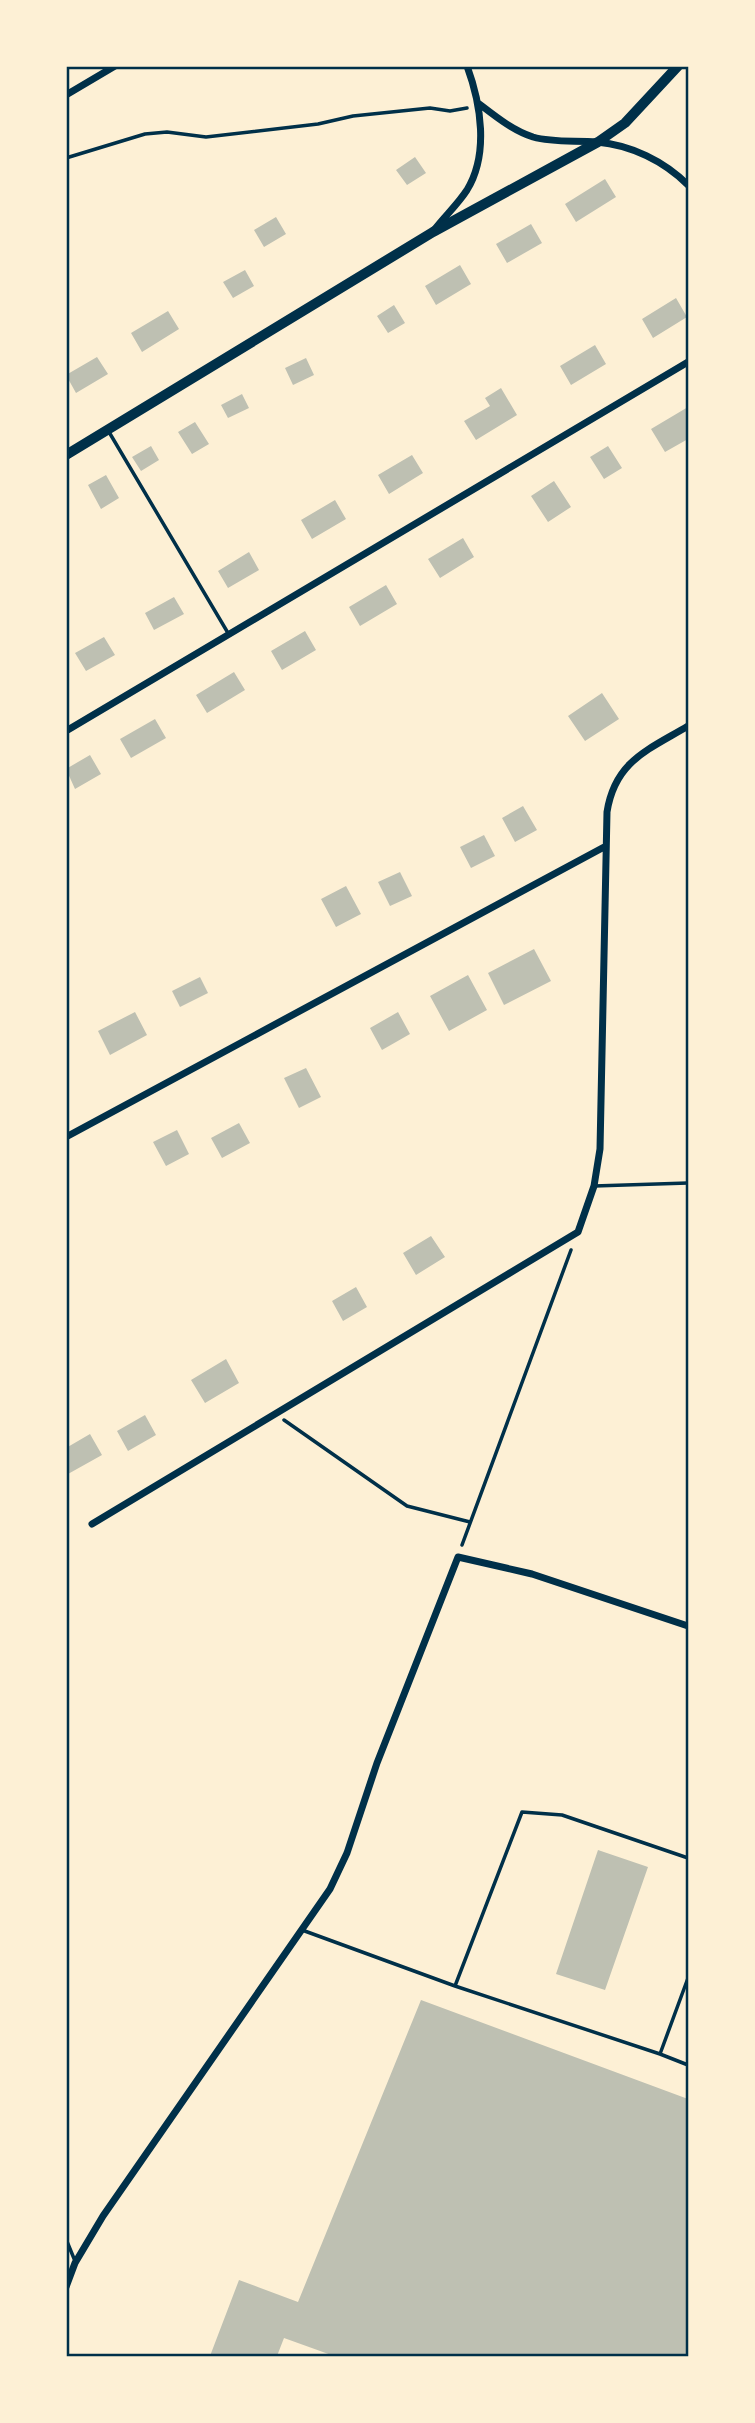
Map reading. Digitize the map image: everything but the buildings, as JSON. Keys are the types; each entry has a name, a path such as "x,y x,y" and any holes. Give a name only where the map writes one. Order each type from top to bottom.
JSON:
{"street":[{"path":"66,95 115,66"},
{"path":"433,232 467,190 477,167 481,141 478,103 467,66"},
{"path":"66,455 433,232 598,142 625,123 678,66"},
{"path":"478,103 508,126 533,137 598,142 633,149 678,175 688,185"},
{"path":"66,731 688,362"},
{"path":"92,1524 578,1232 594,1186 600,1149 606,846 610,790 621,770 688,726"},
{"path":"66,1138 606,846"},
{"path":"66,2287 75,2263 103,2216 330,1889 347,1853 377,1763 458,1557 533,1574 688,1626"}],"lane":[{"path":"108,430 229,634"},
{"path":"594,1186 688,1183"},
{"path":"455,1986 522,1812 562,1815 688,1858"},
{"path":"300,1929 455,1986 688,2065"},
{"path":"660,2054 688,1978"},
{"path":"66,2239 75,2263"}],"path":[{"path":"66,158 145,134 167,132 206,137 430,108 461,110 478,103"},
{"path":"458,1557 578,1232"},
{"path":"275,1414 407,1506 470,1522"}]}
